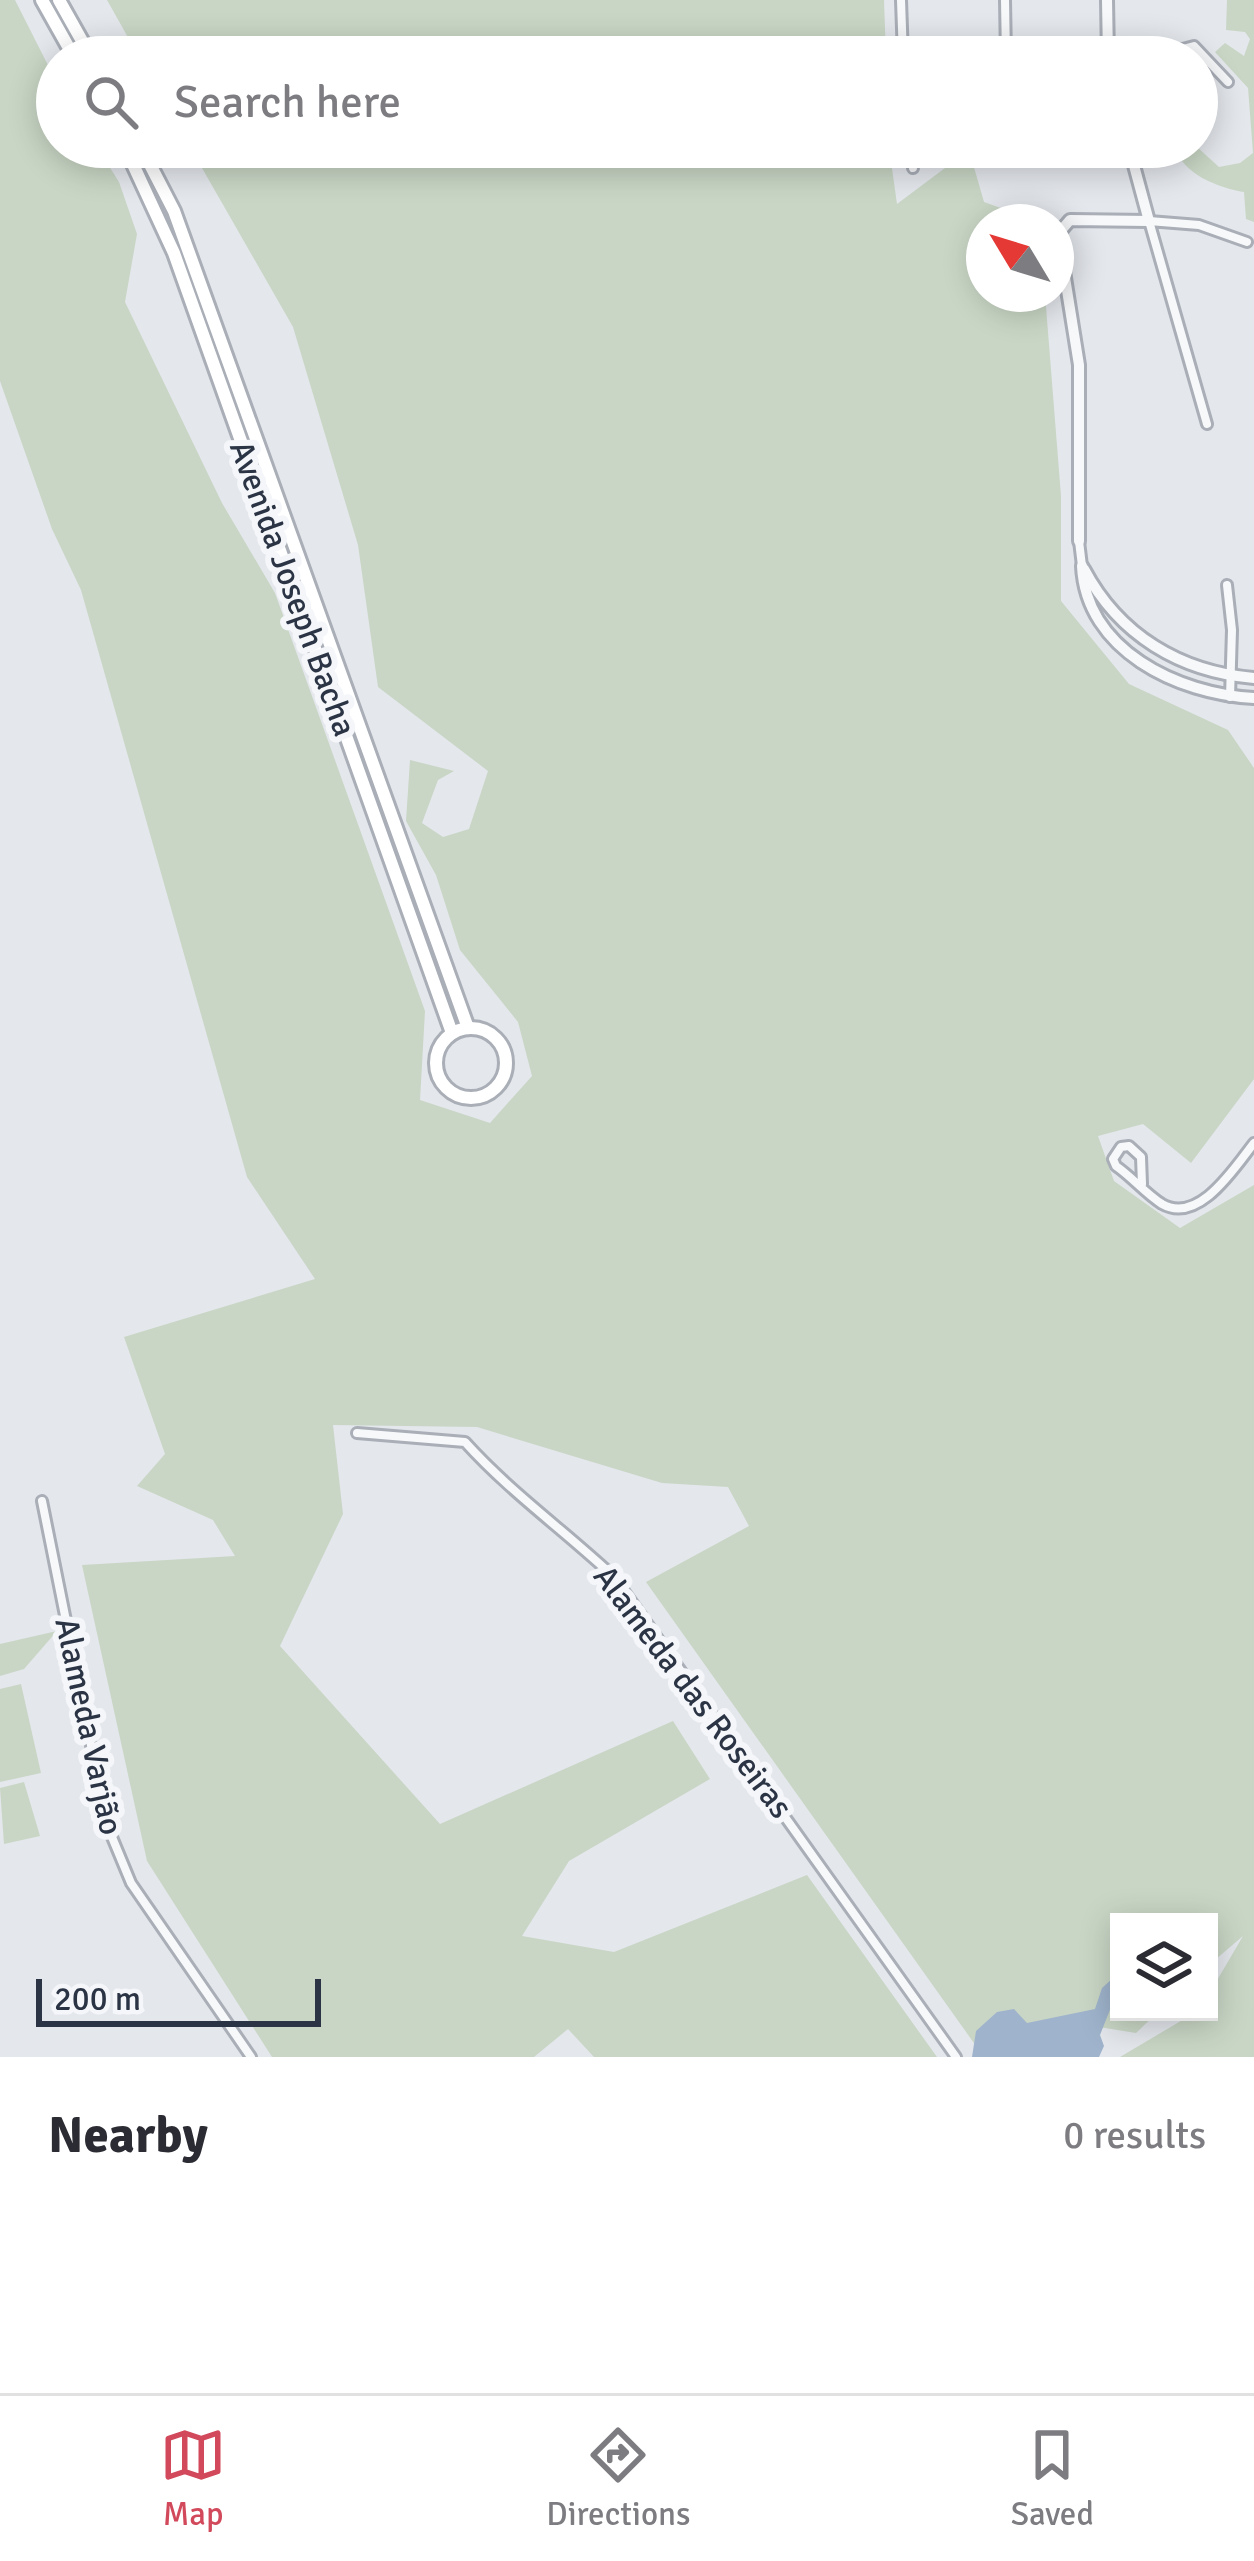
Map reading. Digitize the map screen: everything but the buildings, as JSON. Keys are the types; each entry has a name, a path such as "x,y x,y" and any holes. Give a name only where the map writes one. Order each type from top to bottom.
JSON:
{"main road":[{"path":"42,0 62,36"},
{"path":"59,0 79,36"},
{"name":"Avenida Joseph Bacha","path":"135,168 175,253 452,1033 438,1050 441,1083 459,1096 482,1096 500,1083 504,1050 490,1033 468,1028 182,232 151,168"},
{"path":"452,1033 468,1028"}],"street":[{"path":"901,0 902,36"},
{"path":"1005,0 1006,36"},
{"path":"1107,0 1108,36"},
{"path":"1218,72 1228,82"},
{"path":"1135,168 1207,424"},
{"path":"1246,242 1199,225 1149,221 1070,220 1058,234 1079,365 1083,598 1093,618 1118,644 1160,674 1230,697 1254,698"},
{"path":"1082,566 1115,615 1163,654 1229,676 1254,678"},
{"path":"1227,586 1232,630 1230,697"},
{"path":"1142,1184 1137,1150 1121,1147 1113,1159 1116,1166 1167,1206 1197,1203 1215,1190 1254,1143"},
{"name":"Alameda das Roseiras","path":"357,1433 466,1442 501,1482 552,1518 614,1577 956,2057"},
{"name":"Alameda Varjão","path":"43,1501 107,1825 130,1883 251,2057"}],"green space":[{"path":"0,0 15,0 36,42 36,168 110,168 119,182 137,234 125,302 222,503 275,593 425,1011 420,1100 490,1123 532,1076 518,1022 460,950 436,875 406,821 410,760 454,771 438,780 422,823 443,837 469,829 488,771 378,687 358,545 293,327 202,168 892,168 897,204 945,168 974,168 984,202 990,204 966,204 966,312 1046,312 1061,496 1061,601 1129,684 1228,730 1254,768 1254,1079 1191,1163 1143,1124 1098,1136 1114,1181 1180,1228 1254,1185 1254,2057 1120,2057 1181,2021 1218,2021 1218,1979 1243,1936 1218,1957 1218,1913 1110,1913 1110,2021 1149,2021 1136,2033 1068,2022 981,2053 646,1582 749,1526 728,1487 662,1483 477,1427 333,1425 343,1514 280,1646 440,1824 673,1721 710,1779 569,1861 522,1936 614,1952 807,1875 937,2057 594,2057 568,2029 534,2057 272,2057 147,1861 82,1565 235,1556 213,1520 137,1486 165,1454 124,1337 315,1279 247,1177 81,590 52,529 0,381"},
{"path":"107,0 884,0 885,36 127,36"},
{"path":"1227,0 1254,0 1254,222 1246,219 1244,192 1213,183 1188,168 1240,163 1253,153 1248,88 1218,55 1225,43 1244,56 1250,39 1245,32 1226,30"},
{"path":"57,1631 24,1669 0,1676 0,1644"},
{"path":"21,1684 41,1773 0,1782 0,1689"},
{"path":"24,1782 40,1836 4,1844 0,1788"}],"water":[{"path":"1110,1981 1110,2010 1100,2035 1104,2046 1099,2057 972,2057 976,2031 997,2012 1014,2009 1027,2023 1095,2009 1102,1988"}]}
